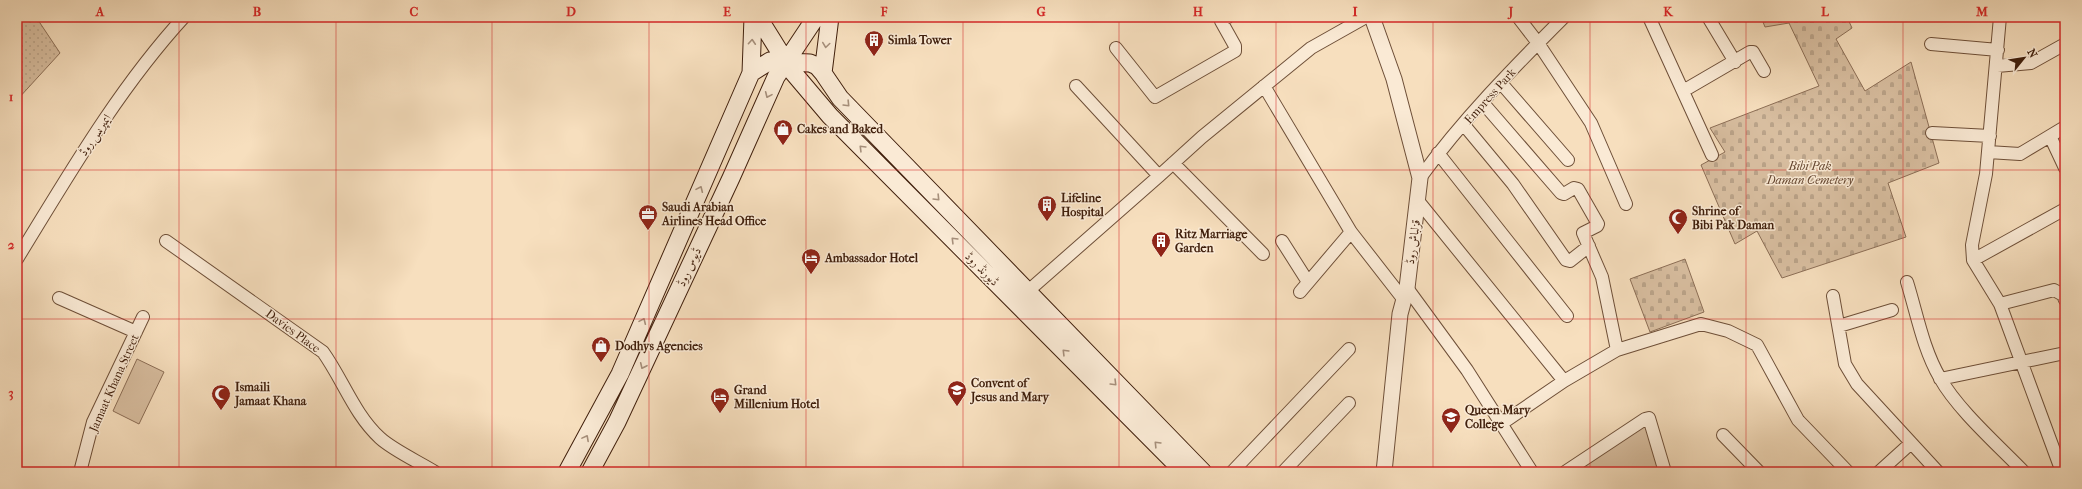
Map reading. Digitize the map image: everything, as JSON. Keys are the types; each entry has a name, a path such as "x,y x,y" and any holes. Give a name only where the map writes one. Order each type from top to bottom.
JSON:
{"main road":[{"name":"ڈیوس روڈ","path":"567,472 620,374 751,73 753,17"},
{"name":"ڈیورنڈ روڈ","path":"758,17 798,79 830,116 1184,472"},
{"name":"ڈیوس روڈ","path":"590,472 620,415 731,178 776,77 816,17"},
{"path":"824,73 830,17"},
{"path":"751,73 766,62 786,61"},
{"name":"ڈیورنڈ روڈ","path":"786,61 810,63 817,66 824,73 840,98 1203,472"}],"street":[{"name":"ایمپریس روڈ","path":"17,259 98,129 140,71 184,17"},
{"path":"1116,48 1155,97 1235,51 1235,46 1221,20 1228,17"},
{"path":"1027,292 1202,137 1264,86 1311,48 1366,17"},
{"name":"قزلباش روڈ","path":"1372,17 1394,79 1420,178 1419,202 1406,294 1400,314 1384,472"},
{"path":"1518,17 1538,43 1591,123 1626,204"},
{"name":"Empress Park","path":"1420,178 1438,153 1538,43 1564,17"},
{"path":"1649,17 1712,155"},
{"path":"1708,17 1735,62"},
{"path":"2000,17 1997,66 1986,174 1972,245 1973,260 2000,304 2062,472"},
{"path":"1931,44 1998,50"},
{"path":"1997,66 2031,63 2065,44"},
{"path":"1683,91 1753,52 1764,71"},
{"path":"1501,83 1568,160"},
{"path":"1076,86 1159,176"},
{"path":"1264,86 1351,232 1406,294 1467,370 1532,472"},
{"path":"1483,103 1561,192 1564,194 1574,188 1578,189 1598,226 1583,233 1602,277 1617,350"},
{"path":"1464,125 1513,184 1566,260 1570,261 1589,246"},
{"path":"1988,152 2020,154 2065,127"},
{"path":"1932,133 1990,136"},
{"path":"2050,136 2065,168"},
{"path":"1438,153 1567,316"},
{"path":"1173,163 1263,254"},
{"path":"1419,202 1564,381"},
{"path":"1973,260 2065,209"},
{"path":"1300,292 1351,232"},
{"name":"Davies Place","path":"166,241 323,352 335,370 350,401 380,438 435,472"},
{"path":"1282,241 1308,282"},
{"path":"1907,282 1929,352 1940,379 1960,405 2024,472"},
{"path":"2000,304 2054,290 2063,295 2065,300"},
{"path":"1833,296 1846,364 1857,384 1938,472"},
{"path":"59,298 136,332"},
{"path":"1839,326 1892,310"},
{"name":"Jamaat Khana Street","path":"80,472 93,422 143,317"},
{"path":"1501,424 1564,381 1617,350 1701,324 1728,331 1759,348 1798,420 1848,472"},
{"path":"1232,472 1349,348"},
{"path":"1940,379 2065,353"},
{"path":"1283,472 1349,403"},
{"path":"1565,472 1645,418 1649,418 1666,472"},
{"path":"1723,435 1759,472"},
{"path":"1879,472 1911,443"}],"green space":[{"path":"17,17 36,17 60,53 17,100"},
{"name":"Bibi Pak Daman Cemetery","path":"1761,17 1847,17 1852,28 1836,39 1865,91 1911,62 1939,163 1888,183 1906,237 1782,278 1757,231 1735,244 1701,165 1725,152 1710,128 1819,86 1789,23 1765,27"},
{"path":"1685,259 1704,312 1650,332 1630,279"},
{"path":"137,359 164,372 139,424 113,411"},
{"path":"1645,419 1665,472 1565,472"}],"place":[{"name":"Simla Tower","path":"874,57"},
{"name":"Cakes and Baked","path":"783,146"},
{"name":"Lifeline Hospital","path":"1047,222"},
{"name":"Saudi Arabian Airlines Head Office","path":"648,231"},
{"name":"Shrine of Bibi Pak Daman","path":"1678,235"},
{"name":"Ritz Marriage Garden","path":"1161,258"},
{"name":"Ambassador Hotel","path":"811,275"},
{"name":"Dodhys Agencies","path":"601,363"},
{"name":"Convent of Jesus and Mary","path":"957,407"},
{"name":"Ismaili Jamaat Khana","path":"221,411"},
{"name":"Grand Millenium Hotel","path":"720,414"},
{"name":"Queen Mary College","path":"1451,434"}]}
